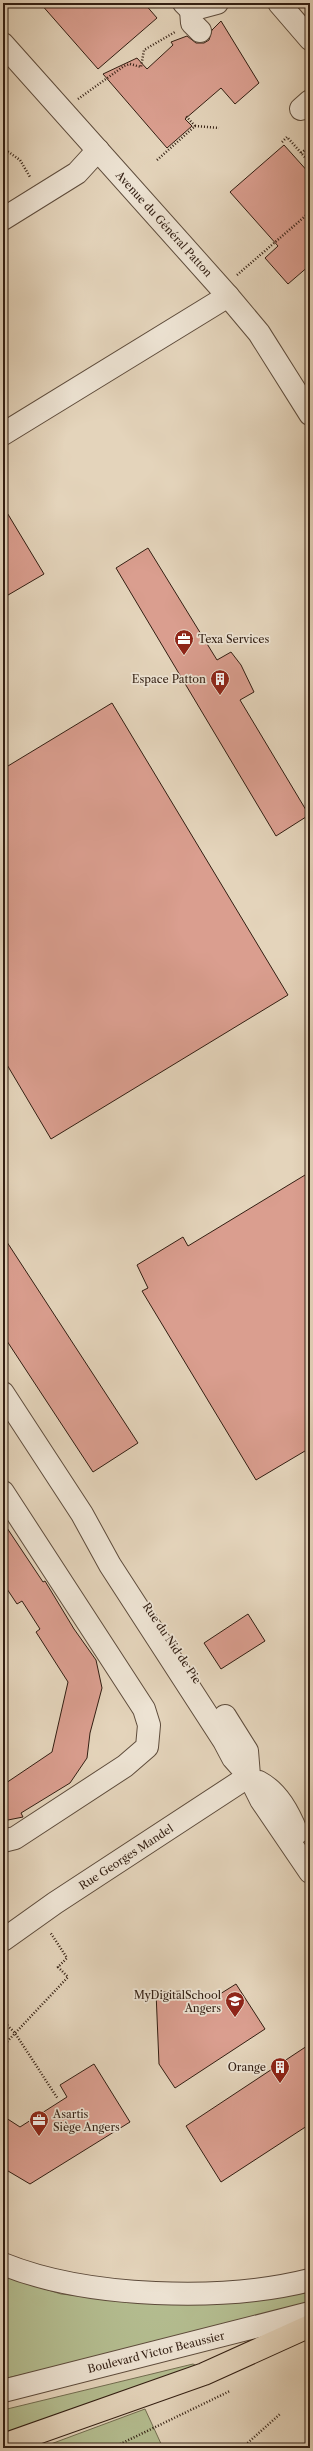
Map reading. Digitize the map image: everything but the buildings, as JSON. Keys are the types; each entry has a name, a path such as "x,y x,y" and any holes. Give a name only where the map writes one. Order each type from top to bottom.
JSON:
{"highway":[{"path":"3,2444 204,2374 310,2326"}],"street":[{"path":"192,17 217,3"},
{"path":"279,3 306,27"},
{"name":"Avenue du Général Patton","path":"3,44 98,150 232,286 262,338 310,414"},
{"path":"3,219 77,174 98,150"},
{"path":"3,434 232,286"},
{"name":"Rue du Nid de Pie","path":"3,1393 82,1514 117,1560 196,1679 237,1733 247,1751 249,1776 261,1800 310,1872"},
{"path":"3,1492 144,1710 149,1725 147,1747 125,1766 16,1838 3,1840"},
{"path":"249,1776 269,1787 282,1804 310,1860"},
{"name":"Rue Georges Mandel","path":"6,1931 249,1776"},
{"path":"3,2264 73,2283 119,2290 192,2294 258,2289 310,2280"},
{"name":"Boulevard Victor Beaussier","path":"3,2391 310,2313"}],"path":[{"path":"73,103 124,66 130,64 141,67 144,50 192,17"},
{"path":"185,115 195,126 219,128"},
{"path":"157,160 195,126"},
{"path":"282,142 287,137 310,163"},
{"path":"301,153 310,146"},
{"path":"3,148 20,160 34,184"},
{"path":"3,161 8,151"},
{"path":"232,286 310,212"},
{"path":"3,2046 68,1977 58,1967 67,1958 48,1931"},
{"path":"3,2021 15,2033 58,2099"},
{"path":"112,2448 230,2391"},
{"path":"242,2448 280,2414"}],"green space":[{"path":"3,2276 61,2294 134,2302 310,2289 310,2308 3,2379"},
{"path":"193,2364 201,2368 3,2434 3,2410"},
{"path":"145,2409 163,2448 40,2448"}],"place":[{"name":"Texa Services","path":"184,656"},
{"name":"Espace Patton","path":"220,696"},
{"name":"MyDigitalSchool Angers","path":"235,2018"},
{"name":"Orange","path":"280,2084"},
{"name":"Asartis Siège Angers","path":"39,2137"}]}
